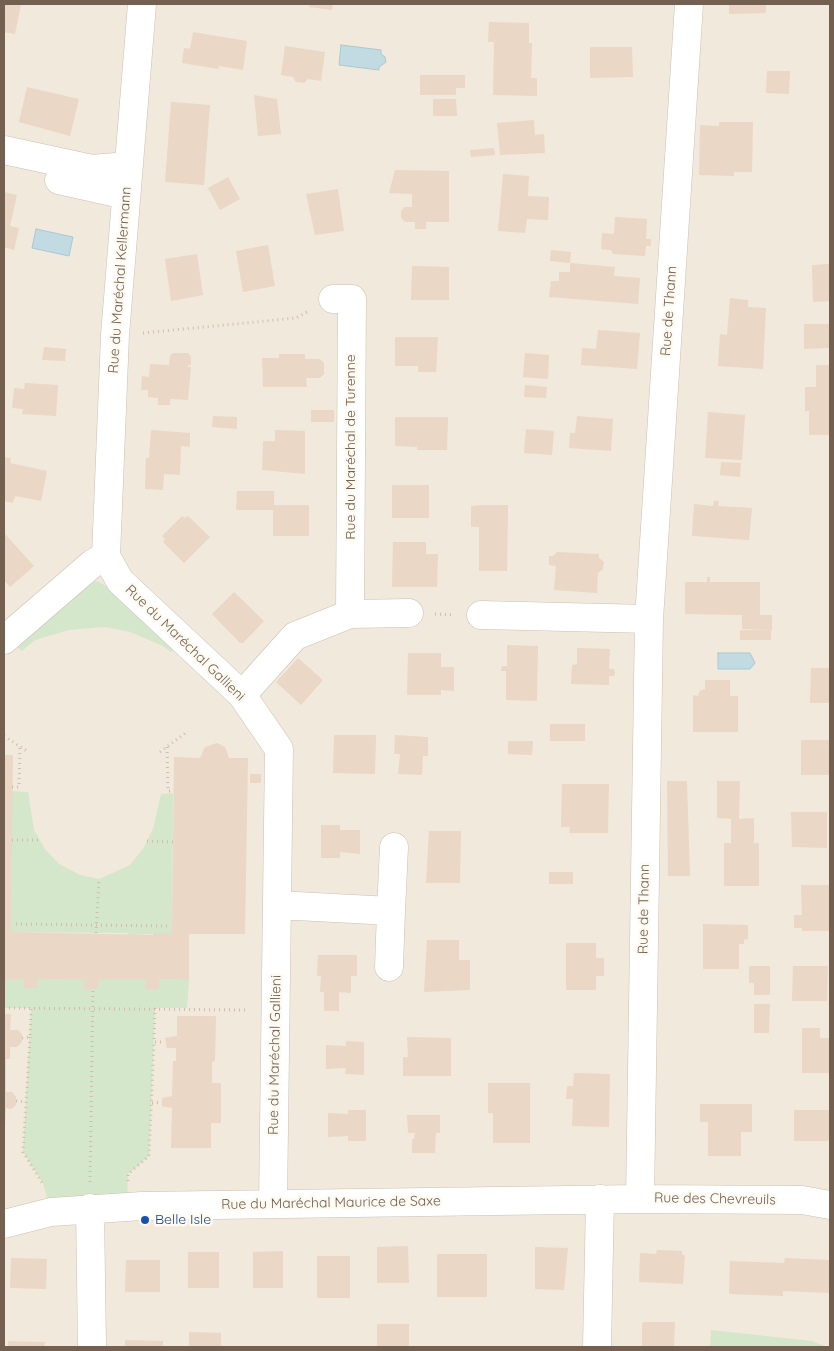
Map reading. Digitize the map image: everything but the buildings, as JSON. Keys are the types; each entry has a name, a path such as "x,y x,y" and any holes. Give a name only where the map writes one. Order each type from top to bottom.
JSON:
{"street":[{"name":"Rue du Maréchal Kellermann","path":"106,556 115,335 142,4"},
{"name":"Rue de Thann","path":"640,1199 649,619 689,4"},
{"path":"4,150 92,169 128,166"},
{"path":"4,169 126,195"},
{"name":"Rue du Maréchal de Turenne","path":"334,299 352,299 350,614"},
{"path":"4,640 92,564 106,556"},
{"name":"Rue du Maréchal Gallieni","path":"106,556 120,581 242,695 279,749 273,1204"},
{"path":"242,695 294,636 350,614 410,614"},
{"path":"481,615 649,619"},
{"path":"390,967 394,847"},
{"path":"277,906 391,911"},
{"path":"598,1347 600,1199"},
{"name":"Rue des Chevreuils","path":"600,1199 802,1200 830,1205"},
{"name":"Rue du Maréchal Maurice de Saxe","path":"4,1224 51,1212 128,1206 600,1199"},
{"path":"90,1208 92,1347"}],"path":[{"path":"115,335 296,318 334,299"},
{"path":"410,614 481,615"},
{"path":"160,752 187,732"},
{"path":"4,736 27,751"},
{"path":"12,787 19,787 20,746"},
{"path":"167,747 168,791 173,790"},
{"path":"12,840 39,840"},
{"path":"147,841 173,842"},
{"path":"96,933 99,879"},
{"path":"16,924 168,926"},
{"path":"90,1208 93,989"},
{"path":"4,1008 276,1010"},
{"path":"31,1008 24,1152 43,1183 51,1212"},
{"path":"128,1206 128,1174 149,1156 155,1008"},
{"path":"22,1038 30,1038"},
{"path":"154,1042 165,1042"},
{"path":"16,1101 26,1102"},
{"path":"152,1103 162,1102"}],"shaded area":[{"path":"4,4 830,4 830,1347 4,1347"}],"green space":[{"path":"97,581 115,591 174,649 171,652 163,646 130,632 105,627 69,630 35,640 22,651 17,647 80,588"},
{"path":"12,791 28,792 34,830 45,849 59,864 80,875 99,879 130,865 143,849 153,829 161,794 173,793 172,933 129,935 128,933 11,932"},
{"path":"4,979 24,979 24,988 37,988 38,979 85,980 85,989 98,989 99,979 146,979 145,989 159,989 159,979 189,980 187,1008 155,1008 149,1156 128,1174 127,1206 51,1212 43,1183 23,1152 31,1008 4,1008"},
{"path":"711,1330 812,1341 827,1347 710,1347"}],"water":[{"path":"341,45 381,50 381,54 385,57 386,62 379,67 379,70 339,65"},
{"path":"36,229 73,237 69,256 32,248"},
{"path":"718,653 750,653 755,663 750,669 718,669"}],"place":[{"name":"Belle Isle","path":"145,1220"}]}
